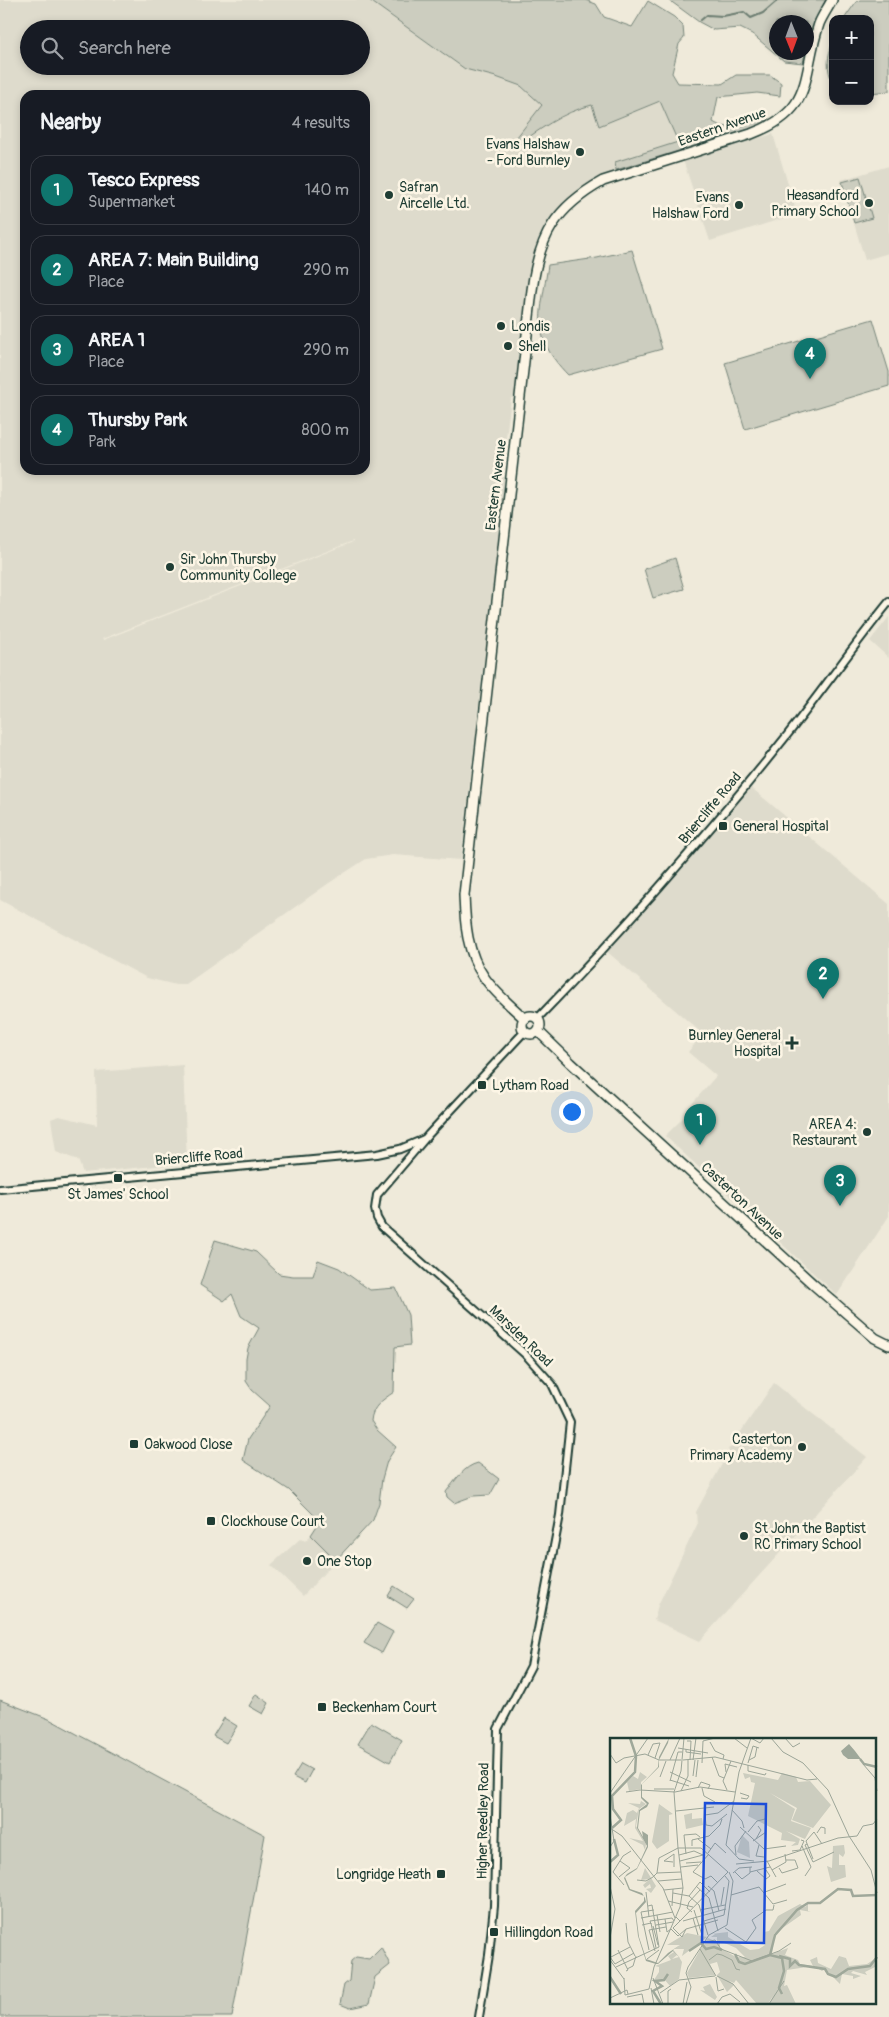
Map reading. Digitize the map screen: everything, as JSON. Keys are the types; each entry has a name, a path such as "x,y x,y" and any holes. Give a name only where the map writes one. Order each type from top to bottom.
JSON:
{"highway":[{"name":"Eastern Avenue","path":"525,1019 485,979 477,966 471,953 465,921 464,895 532,290 538,253 545,237 566,209 588,190 615,176 763,130 783,118 792,109 801,95 807,79 820,22 832,0"},
{"path":"531,1016 538,1018 540,1024 538,1030 532,1033 525,1031 522,1025 525,1019 531,1016"},
{"name":"Casterton Avenue","path":"538,1030 571,1063 814,1286 875,1338 889,1345"}],"street":[{"name":"Briercliffe Road","path":"538,1018 637,912 747,784 889,602"},
{"name":"Briercliffe Road","path":"376,1212 374,1202 377,1195 425,1139 525,1031"},
{"name":"Briercliffe Road","path":"0,1190 377,1154 400,1149 425,1139"},
{"path":"400,1149 405,1164"},
{"name":"Marsden Road","path":"376,1212 382,1227 526,1355 552,1384 570,1422 560,1515 538,1634"},
{"name":"Higher Reedley Road","path":"479,2017 489,1955 494,1906 498,1729 531,1666 538,1634"}],"shaded area":[{"path":"0,0 369,0 465,69 521,86 543,105 513,142 580,108 592,105 599,126 660,101 678,142 615,162 616,170 583,186 565,201 550,220 536,252 527,286 515,397 511,398 502,469 505,482 461,860 393,855 366,859 186,984 176,985 147,978 0,900","holes":["353,541 103,640 102,639"]},
{"path":"369,0 585,0 596,4 604,17 632,27 648,1 674,17 683,26 684,38 679,44 672,73 678,83 722,84 736,75 770,75 781,83 780,96 757,93 718,97 713,122 720,125 727,127 741,126 769,118 763,125 616,170 615,162 678,142 660,101 599,126 592,105 581,108 551,123 513,148 513,142 542,105 521,86 465,69"},
{"path":"669,0 826,0 814,24 814,15 769,15 769,48 752,34 740,28 714,30 699,22"},
{"path":"860,0 889,0 889,91 874,93 874,15 847,15 856,2"},
{"path":"783,60 804,60 803,63"},
{"path":"773,134 797,214 710,241 683,160"},
{"name":"Heasandford Primary School","path":"889,166 889,253 865,260 841,180"},
{"path":"860,177 872,218 854,223 842,182"},
{"path":"632,250 662,349 568,375 547,348 543,336 541,311 548,265 597,258"},
{"path":"873,319 889,372 889,386 745,429 725,363"},
{"path":"675,558 684,589 653,598 644,569"},
{"path":"889,617 889,658 870,641"},
{"name":"Burnley General Hospital","path":"747,784 889,904 889,1216 837,1295 665,1136 687,1114 690,1106 716,1076 688,1052 703,1034 604,949"},
{"path":"183,1065 187,1163 83,1173 78,1160 56,1152 51,1119 59,1116 97,1125 96,1072"},
{"path":"215,1240 256,1252 279,1274 313,1276 318,1260 339,1268 370,1290 396,1288 408,1315 410,1345 395,1347 394,1392 376,1408 371,1421 377,1430 396,1447 387,1461 382,1479 379,1503 373,1520 336,1560 311,1535 320,1521 289,1490 243,1460 248,1439 270,1406 252,1390 246,1381 248,1348 259,1328 241,1316 232,1294 224,1301 200,1285"},
{"name":"St John the Baptist RC Primary School","path":"774,1383 867,1457 700,1641 654,1620 658,1605 697,1525 696,1512 729,1451 728,1449 736,1445 738,1436"},
{"path":"478,1463 499,1479 490,1495 473,1496 454,1503 447,1497 446,1492 468,1467"},
{"path":"311,1535 336,1560 303,1596 271,1565 301,1538 305,1541"},
{"path":"394,1586 414,1599 407,1608 388,1596"},
{"path":"377,1623 393,1632 382,1653 364,1643"},
{"path":"256,1694 269,1703 263,1714 249,1706"},
{"path":"0,1700 49,1719 265,1835 232,2017 0,2017"},
{"path":"224,1718 237,1726 226,1743 213,1736"},
{"path":"371,1722 402,1740 390,1762 358,1744"},
{"path":"301,1764 312,1770 305,1783 293,1777"},
{"path":"381,1947 390,1965 375,1977 369,2004 350,2008 340,2004 344,1985 349,1981 351,1961 356,1957 369,1959"}],"waterway":[{"path":"701,20 707,15 723,16 744,12 751,18 763,13 778,0"}],"place":[{"name":"Evans Halshaw - Ford Burnley","path":"580,152"},
{"name":"Safran Aircelle Ltd.","path":"389,195"},
{"name":"Heasandford Primary School","path":"869,203"},
{"name":"Evans Halshaw Ford","path":"739,205"},
{"name":"Londis","path":"501,326"},
{"name":"Shell","path":"508,346"},
{"name":"Thursby Park","path":"810,379"},
{"name":"Sir John Thursby Community College","path":"170,567"},
{"name":"General Hospital","path":"723,826"},
{"name":"AREA 7: Main Building","path":"823,999"},
{"name":"Burnley General Hospital","path":"792,1043"},
{"name":"Lytham Road","path":"482,1085"},
{"name":"AREA 4: Restaurant","path":"867,1132"},
{"name":"Tesco Express","path":"700,1145"},
{"name":"St James' School","path":"118,1178"},
{"name":"AREA 1","path":"840,1206"},
{"name":"Oakwood Close","path":"134,1444"},
{"name":"Casterton Primary Academy","path":"802,1447"},
{"name":"Clockhouse Court","path":"211,1521"},
{"name":"St John the Baptist RC Primary School","path":"744,1536"},
{"name":"One Stop","path":"307,1561"},
{"name":"Beckenham Court","path":"322,1707"},
{"name":"Longridge Heath","path":"441,1874"},
{"name":"Hillingdon Road","path":"494,1932"}]}
